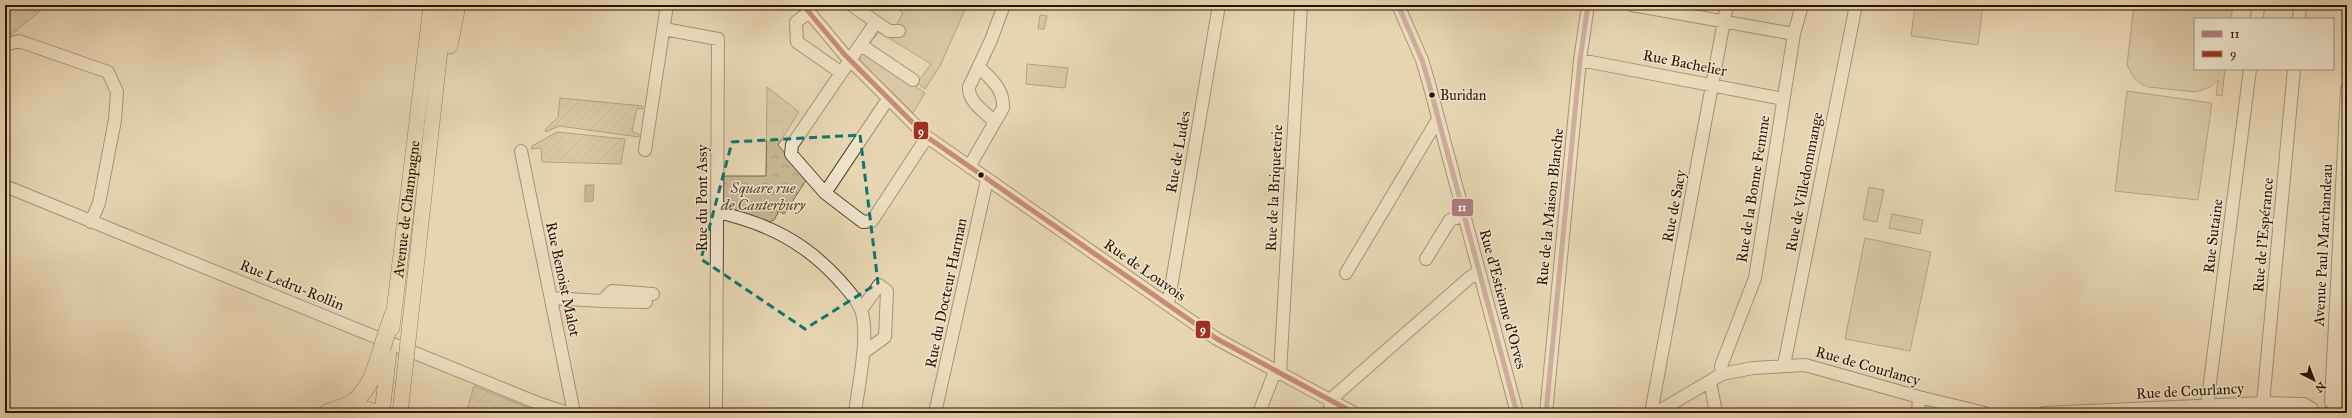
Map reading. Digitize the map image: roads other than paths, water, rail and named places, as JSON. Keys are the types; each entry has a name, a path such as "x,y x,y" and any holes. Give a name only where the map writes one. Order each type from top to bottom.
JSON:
{"highway":[{"path":"327,413 353,402 372,378 387,341 393,315"},
{"path":"334,413 364,409 377,413"}],"main road":[{"path":"423,66 425,5"},
{"name":"Avenue de Champagne","path":"393,315 431,5"},
{"name":"Avenue de Champagne","path":"400,413 445,5"},
{"path":"420,228 429,201 445,70 458,5"},
{"path":"382,413 387,341"}],"street":[{"path":"646,150 667,5"},
{"path":"995,122 973,101 968,93 969,87 979,67 1004,5"},
{"name":"Rue de Ludes","path":"1168,305 1219,5"},
{"name":"Rue de la Briqueterie","path":"1259,413 1277,372 1301,5"},
{"name":"Rue d'Estienne d'Orves","path":"1398,5 1422,60 1517,413"},
{"name":"Rue de la Maison Blanche","path":"1546,413 1580,60 1588,5"},
{"path":"1632,5 1794,34"},
{"name":"Rue de Sacy","path":"1651,413 1727,5"},
{"name":"Rue de la Bonne Femme","path":"1722,374 1721,366 1755,278 1794,34 1802,5"},
{"name":"Rue de Villedommange","path":"1784,365 1856,5"},
{"path":"2257,18 2258,5"},
{"path":"2299,18 2300,5"},
{"path":"853,6 889,31 899,31"},
{"name":"Rue de Louvois","path":"840,72 797,42 796,22 806,8 851,60 927,137 1217,340 1354,413"},
{"path":"876,22 851,60 840,72 792,145 791,154 825,193 863,222 872,221 927,137"},
{"name":"Rue du Pont Assy","path":"664,29 718,39 716,413"},
{"path":"5,45 19,41 108,72 117,92 115,120 100,204 91,222"},
{"path":"861,45 913,80"},
{"name":"Rue Bachelier","path":"1580,60 1713,84 1783,99"},
{"path":"969,167 1003,108 1004,99 1000,89 979,67"},
{"name":"Rue Sutaine","path":"2208,406 2250,70"},
{"name":"Rue de l'Espérance","path":"2264,403 2294,70"},
{"name":"Avenue Paul Marchandeau","path":"2341,408 2343,237 2347,90"},
{"path":"825,193 888,99"},
{"path":"1346,273 1438,119"},
{"path":"1423,146 1446,148"},
{"name":"Rue Benoist Malot","path":"521,151 574,413"},
{"name":"Rue du Docteur Harman","path":"935,413 987,180"},
{"name":"Rue Ledru-Rollin","path":"5,186 540,404 568,413"},
{"path":"718,212 744,218 778,232 808,250 850,292 861,310 864,329 863,353 855,413"},
{"path":"1426,259 1450,220 1464,215"},
{"path":"1331,413 1330,400 1469,278 1479,272"},
{"path":"861,310 879,285 887,291 885,337 863,353"},
{"name":"Avenue Paul Marchandeau","path":"2341,408 2347,285"},
{"path":"551,298 602,301 612,291 649,298"},
{"name":"Rue de Courlancy","path":"1656,413 1722,374 1784,365 1805,365 1919,397 1985,413"},
{"path":"1710,381 1716,413"},
{"path":"1918,413 1919,397"},
{"name":"Rue de Courlancy","path":"2044,413 2264,403 2304,404 2310,411"},
{"path":"2310,411 2320,403 2341,408"}],"place":[{"name":"Buridan","path":"1432,95"}],"park label":[{"name":"Square rue de Canterbury","path":"763,196"}]}
